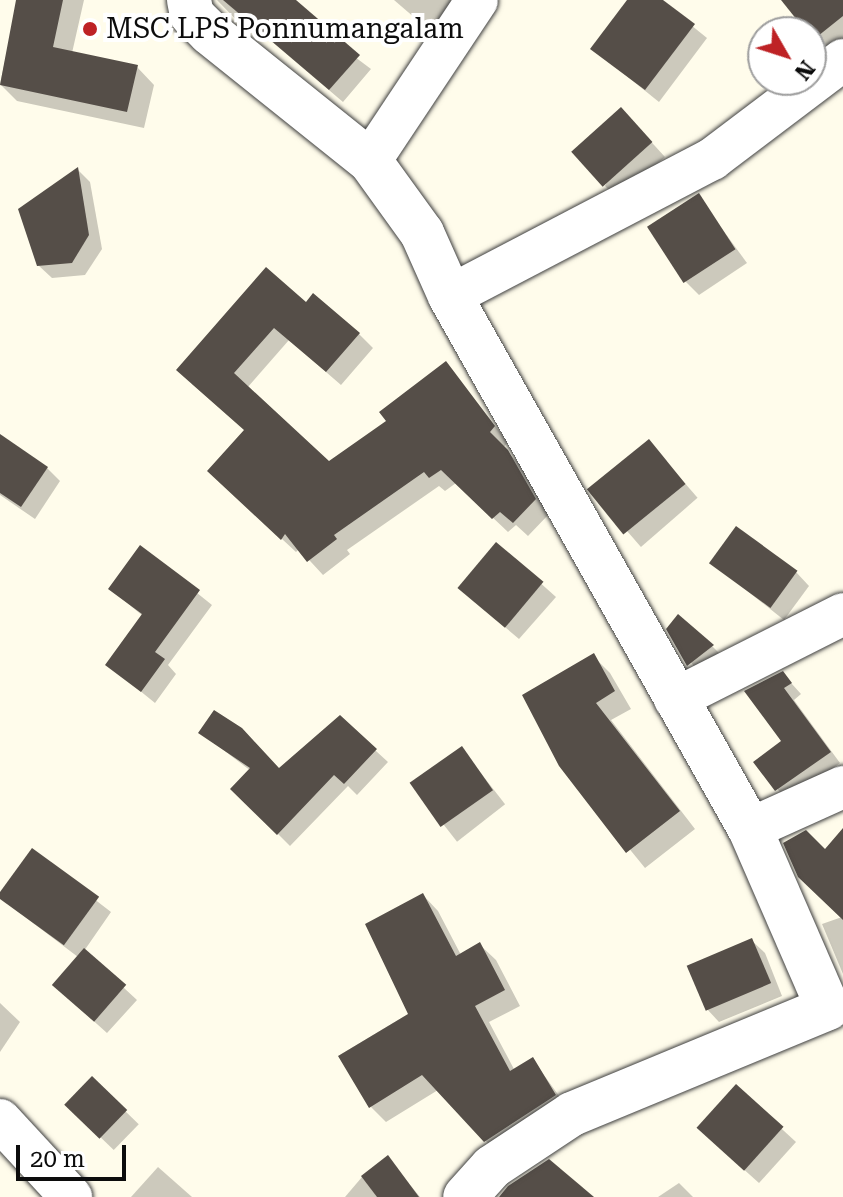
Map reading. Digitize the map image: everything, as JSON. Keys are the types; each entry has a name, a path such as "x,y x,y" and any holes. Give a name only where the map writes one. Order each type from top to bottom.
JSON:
{"street":[{"path":"189,0 192,15 210,33 370,161 422,233 450,296 750,829 836,1006 572,1114 492,1167 465,1197"},
{"path":"370,161 477,0"},
{"path":"450,296 712,159 843,60"},
{"path":"675,699 843,614"},
{"path":"750,829 843,787"},
{"path":"0,1120 71,1197"}],"building":[{"path":"16,0 63,0 53,47 138,65 127,112 0,85"},
{"path":"223,0 296,0 360,55 329,90"},
{"path":"627,0 663,0 695,24 645,90 590,49"},
{"path":"781,0 843,0 843,16 827,29 827,16 794,16"},
{"path":"621,107 652,142 603,187 571,152"},
{"path":"78,167 89,235 72,263 37,266 18,209"},
{"path":"699,193 735,249 683,283 647,227"},
{"path":"266,267 306,302 313,293 360,333 326,372 274,328 234,373 329,461 386,421 379,412 446,361 495,426 490,432 508,450 536,499 513,523 500,512 492,519 441,470 429,478 424,472 334,535 337,539 307,562 285,534 281,540 207,471 244,430 176,370"},
{"path":"0,434 48,467 21,507 0,493"},
{"path":"649,439 686,484 623,534 587,489"},
{"path":"736,526 797,571 770,608 709,563"},
{"path":"496,542 543,582 505,628 457,588"},
{"path":"140,545 200,590 155,652 165,659 141,692 105,665 142,614 108,589"},
{"path":"678,614 714,645 687,666 666,629"},
{"path":"594,653 615,691 596,703 680,811 626,853 559,766 522,695"},
{"path":"783,671 792,683 784,688 831,752 775,791 753,762 781,741 744,691"},
{"path":"214,710 242,728 279,768 340,715 377,749 344,784 334,775 277,835 230,789 250,768 198,733"},
{"path":"462,746 493,790 441,827 410,783"},
{"path":"843,828 843,920 798,877 783,843 806,830 825,849"},
{"path":"32,848 99,897 64,945 0,899 0,892"},
{"path":"423,893 456,956 480,942 505,990 475,1006 510,1071 533,1057 556,1095 484,1142 422,1075 369,1108 338,1056 408,1014 365,924"},
{"path":"752,938 771,983 706,1011 687,966"},
{"path":"84,948 126,985 94,1022 52,985"},
{"path":"92,1076 127,1110 99,1139 64,1105"},
{"path":"736,1084 784,1127 744,1171 697,1128"},
{"path":"388,1155 419,1197 377,1197 361,1176"},
{"path":"549,1159 594,1197 499,1197 508,1186"}],"place":[{"name":"MSC LPS Ponnumangalam","path":"90,29"}]}
